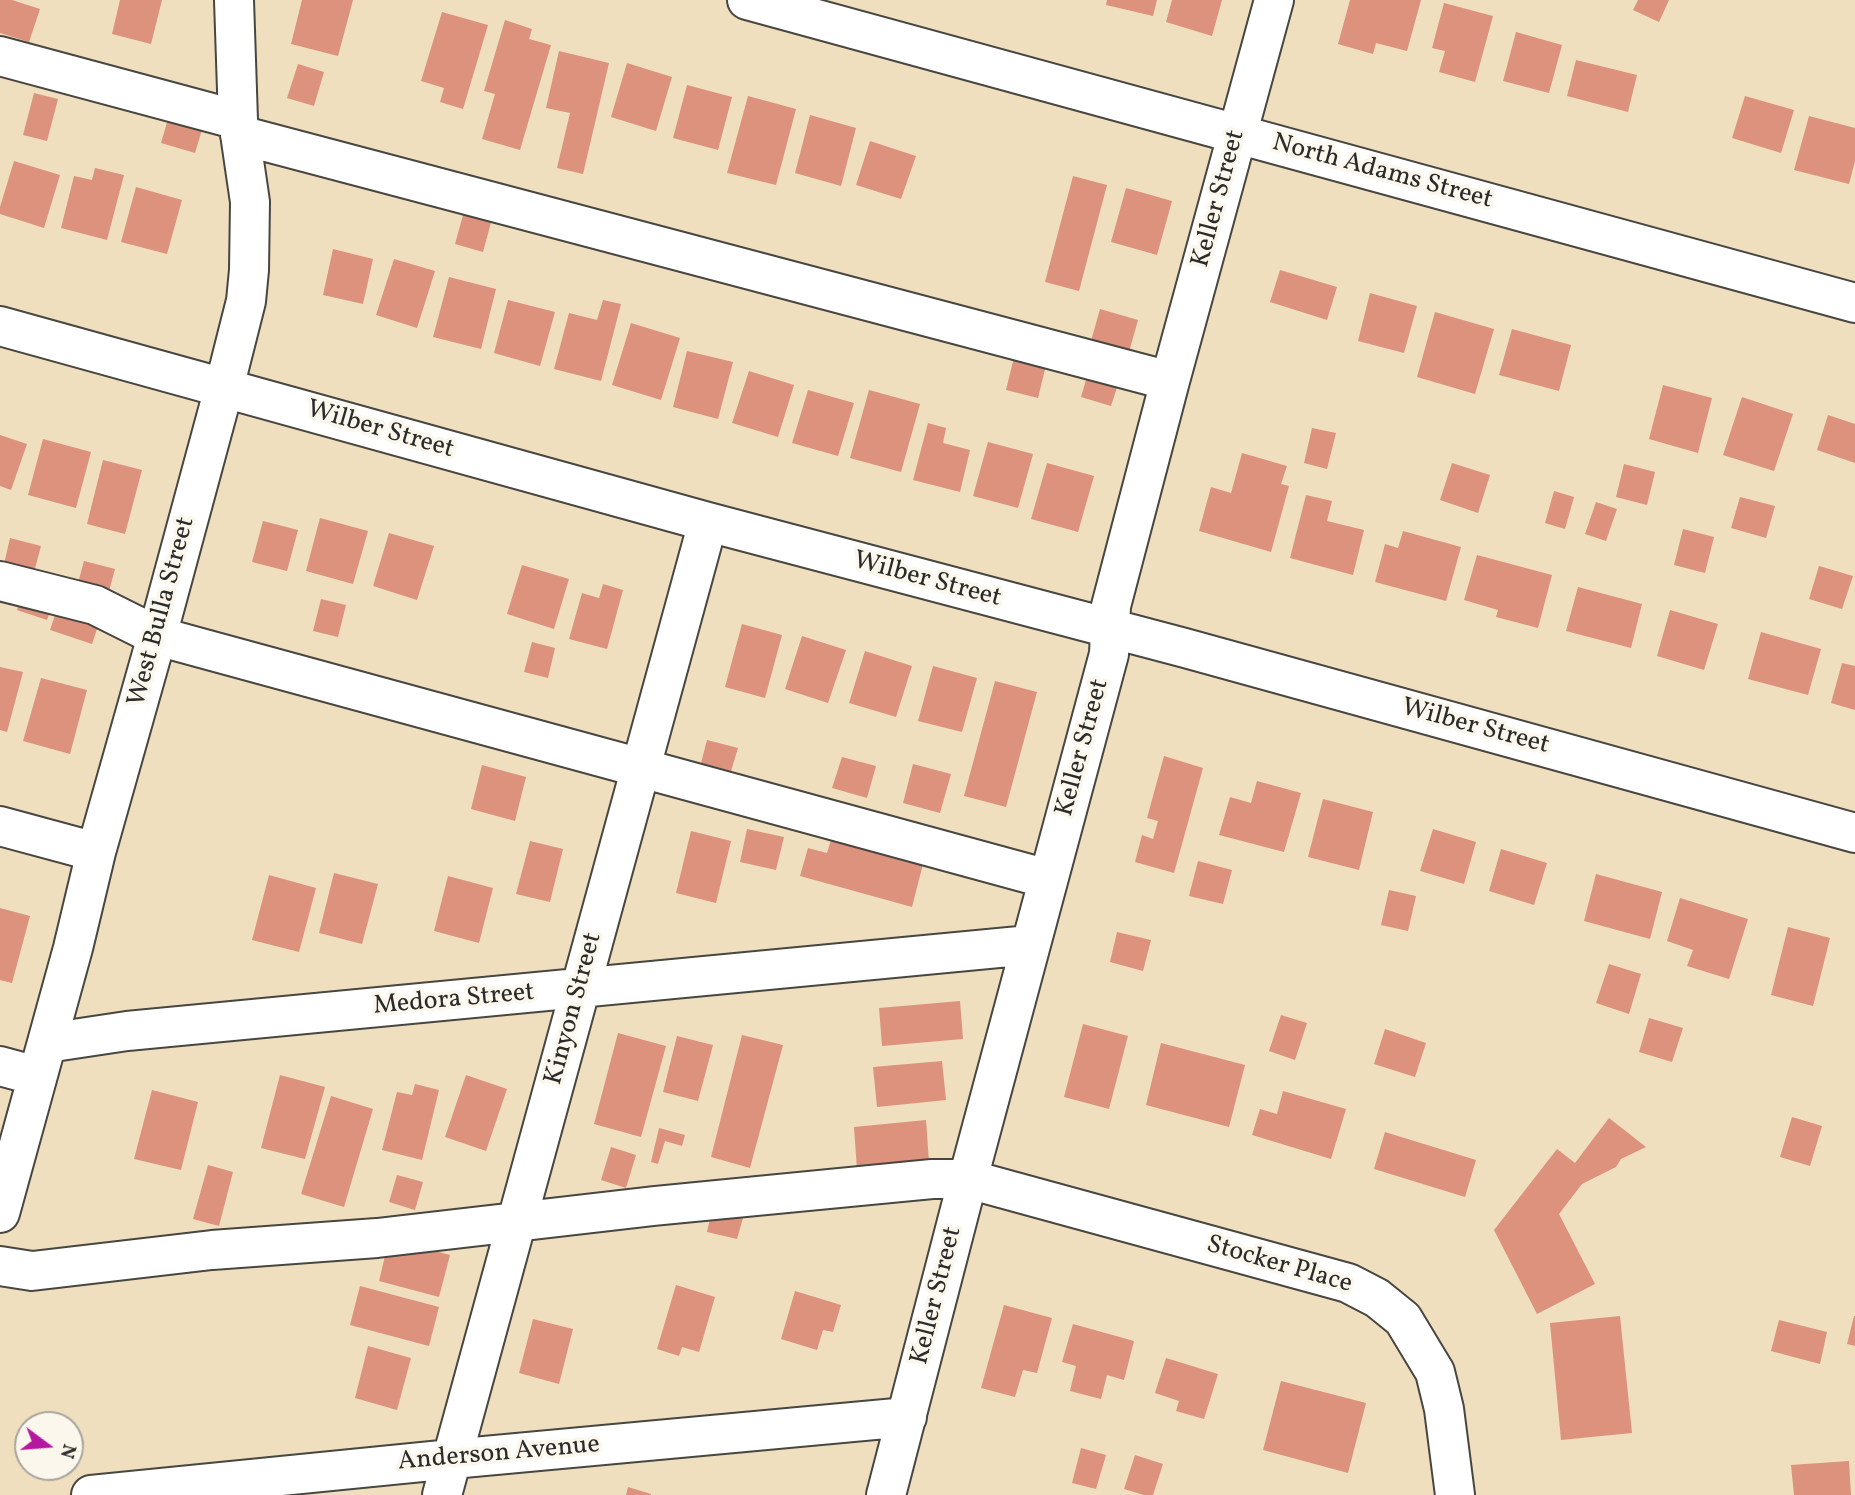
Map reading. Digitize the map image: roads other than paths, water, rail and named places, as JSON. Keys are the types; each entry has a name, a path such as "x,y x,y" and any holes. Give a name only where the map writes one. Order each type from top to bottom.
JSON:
{"street":[{"name":"West Bulla Street","path":"0,1213 73,948 96,852 225,388 246,301 250,202 239,128 234,0"},
{"name":"North Adams Street","path":"747,0 1855,303"},
{"name":"Keller Street","path":"886,1495 1109,654 1111,606 1274,0"},
{"path":"0,56 239,128 1170,381"},
{"name":"Wilber Street","path":"0,326 708,522 1185,648 1855,833"},
{"name":"Kinyon Street","path":"442,1495 708,522"},
{"path":"0,581 95,605 157,636 1048,879"},
{"path":"0,825 96,852"},
{"name":"Medora Street","path":"42,1059 127,1031 1030,945"},
{"path":"0,1066 42,1059"},
{"name":"Stocker Place","path":"0,1266 32,1271 212,1250 377,1238 640,1207 918,1180 968,1179 1349,1283 1377,1298 1403,1320 1435,1372 1444,1409 1455,1495"},
{"name":"Anderson Avenue","path":"91,1495 452,1458 907,1417"}]}
